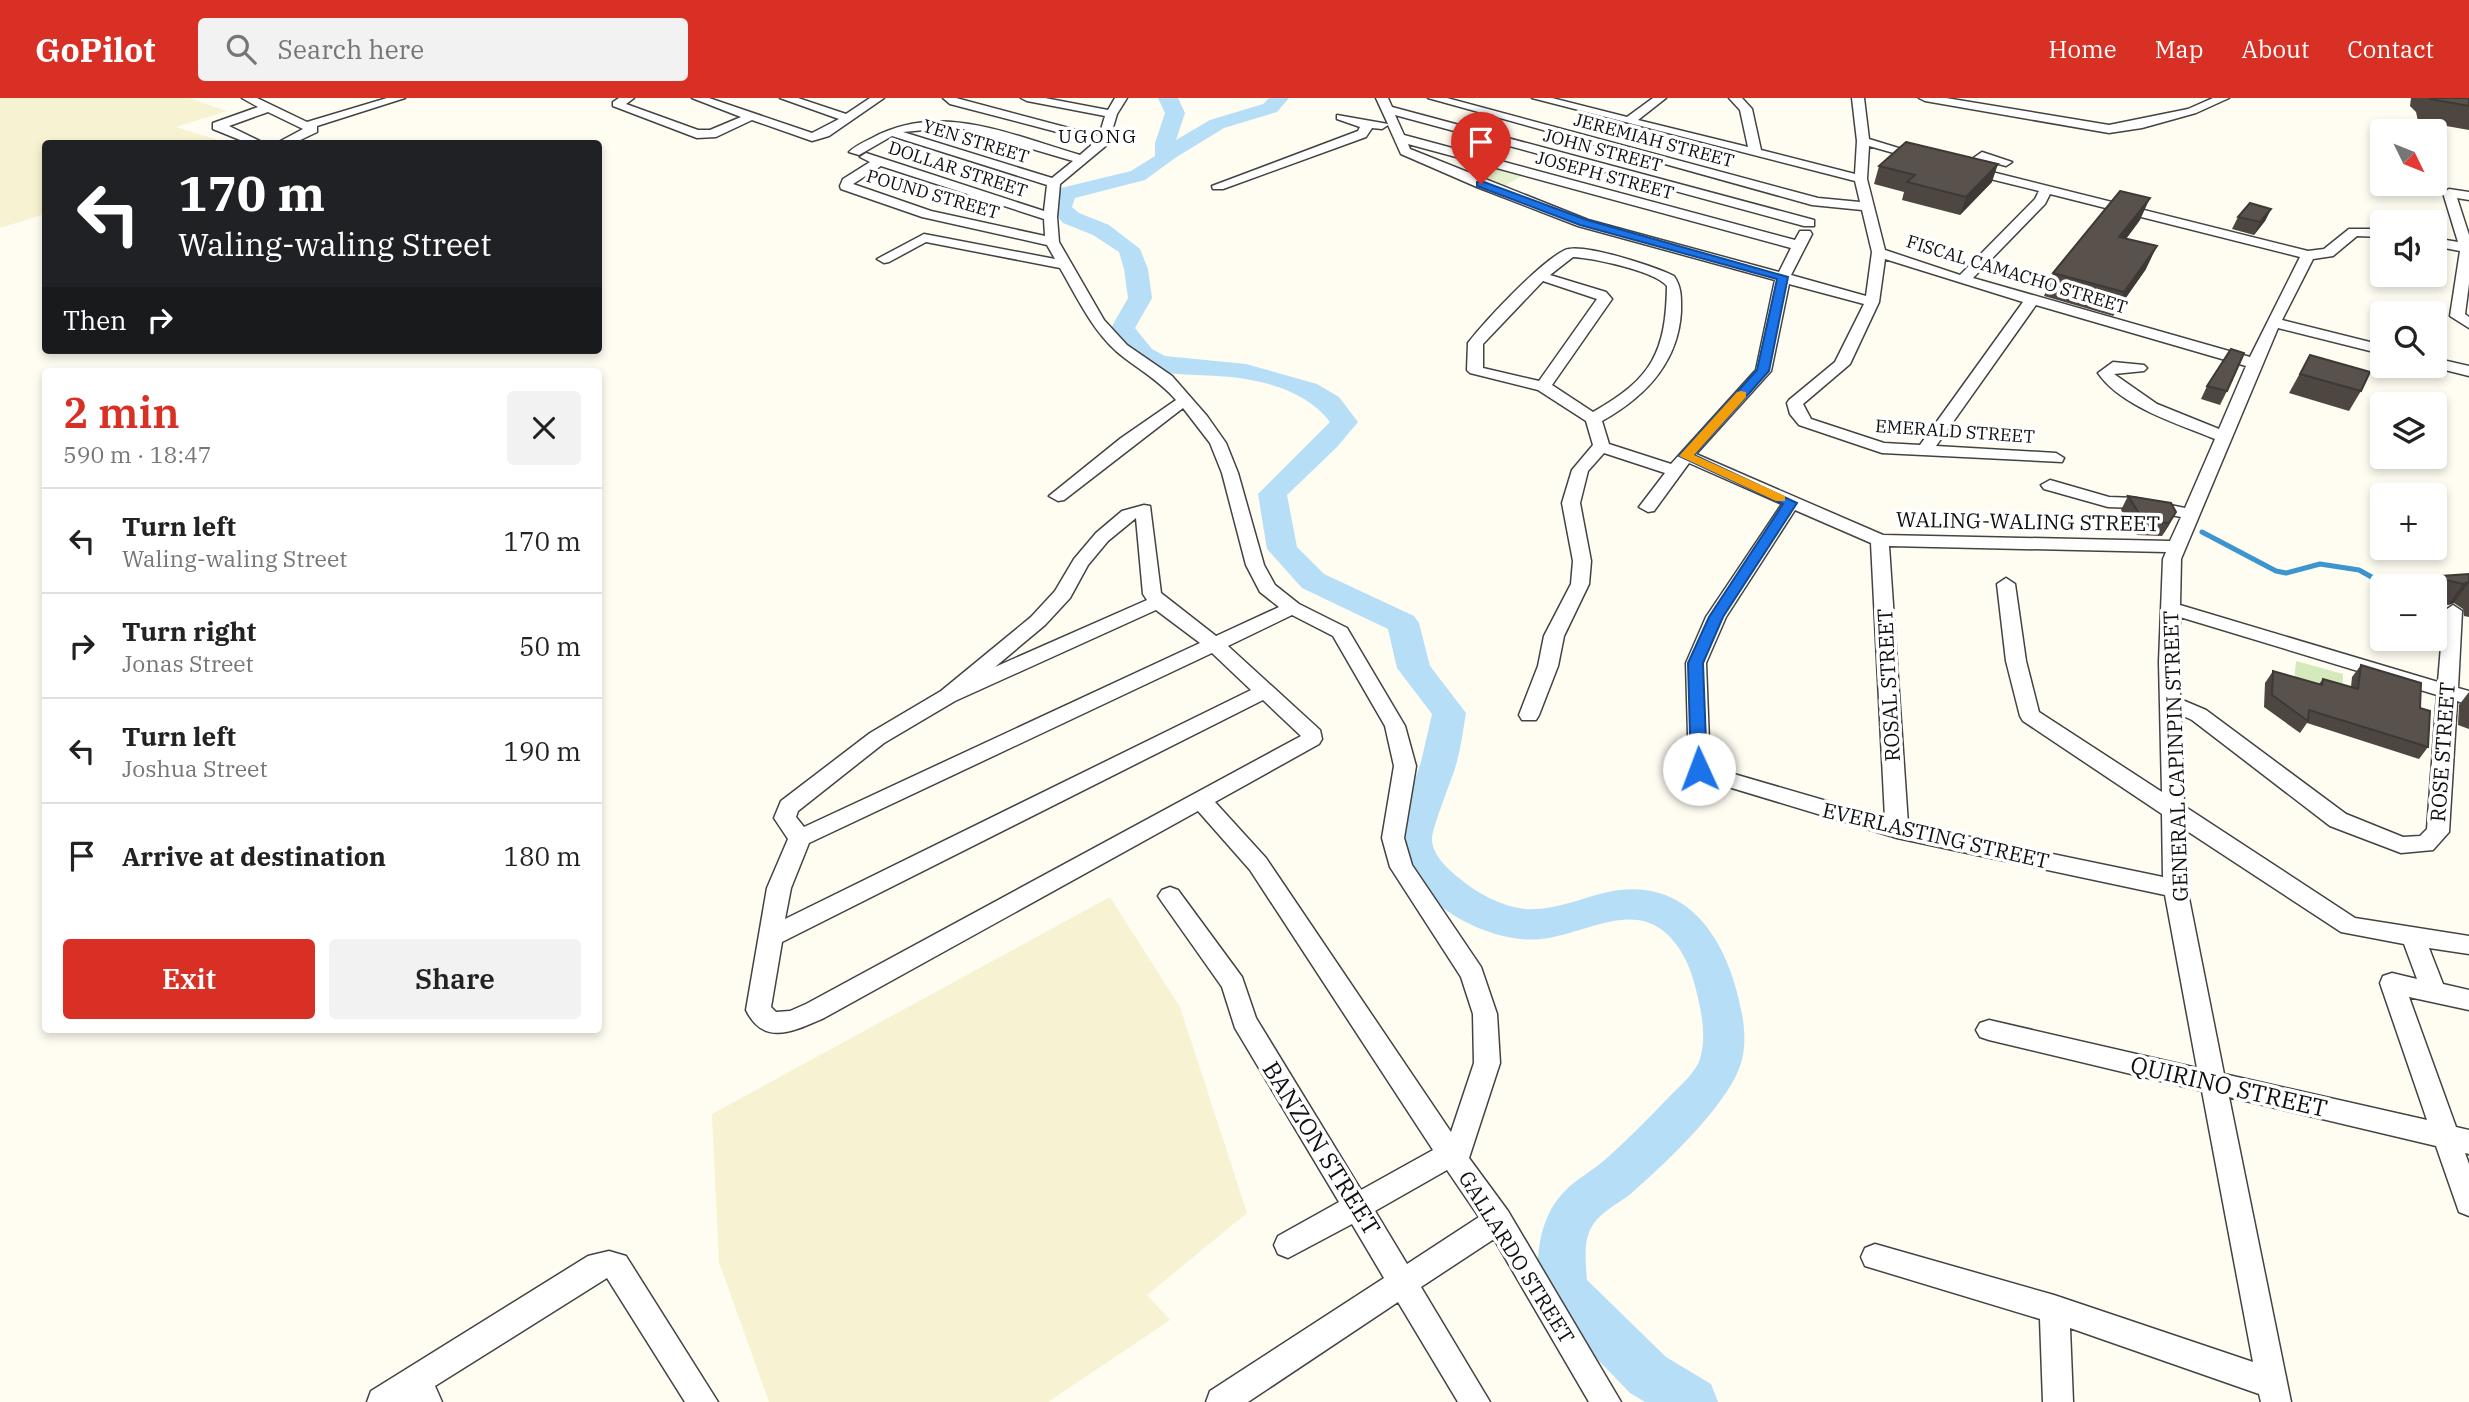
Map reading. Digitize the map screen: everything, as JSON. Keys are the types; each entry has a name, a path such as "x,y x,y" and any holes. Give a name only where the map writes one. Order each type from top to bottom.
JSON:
{"street":[{"path":"309,125 399,98"},
{"path":"628,98 617,104 697,134 712,134 752,116"},
{"path":"698,98 812,137 848,118 876,98"},
{"path":"786,98 848,118"},
{"path":"949,98 954,102 1104,141"},
{"path":"1027,98 1111,114"},
{"path":"1054,183 1104,141 1111,114 1121,98"},
{"name":"JEREMIAH STREET","path":"1434,98 1817,202 1868,207"},
{"path":"1538,98 1558,100 1629,121 1861,179"},
{"path":"1629,121 1660,98"},
{"path":"1735,98 1746,109 1755,152"},
{"name":"FISCAL CAMACHO STREET","path":"1858,98 1863,141 1861,179 1879,252 1963,280 2255,363"},
{"path":"1925,98 2109,129 2142,124 2192,111 2223,98"},
{"path":"252,140 217,126 259,102 281,99"},
{"path":"259,102 313,129 290,140"},
{"path":"1385,104 1405,151 1410,154 1583,223 1872,302"},
{"name":"JOHN STREET","path":"1385,104 1809,223"},
{"path":"1218,186 1362,134 1368,125 1341,117"},
{"path":"888,132 929,125 965,125 1083,160"},
{"name":"JOSEPH STREET","path":"1368,125 1800,246"},
{"name":"DOLLAR STREET","path":"888,132 855,152 1050,218"},
{"name":"YEN STREET","path":"888,132 1054,183"},
{"path":"1863,141 2308,255 2328,253 2354,232 2370,233"},
{"path":"1955,166 1982,156 2006,162"},
{"name":"POUND STREET","path":"880,161 848,181 846,186 927,214 1052,242"},
{"name":"GALLARDO STREET","path":"1054,183 1050,218 1052,242 1105,333 1166,379 1218,443 1230,473 1255,565 1267,588 1292,608 1340,632 1395,726 1405,766 1393,838 1401,867 1472,974 1485,1014 1487,1063 1453,1157 1498,1220 1606,1402"},
{"path":"1963,280 2040,201 2048,188"},
{"path":"2469,196 2449,192 2467,247 2457,316 2469,324"},
{"path":"1648,507 1680,464 1763,371 1783,277 1800,246 1817,202"},
{"path":"884,259 924,238 1066,264"},
{"path":"2447,244 2467,247"},
{"path":"1529,715 1549,666 1554,636 1580,584 1582,561 1571,503 1580,470 1595,451 1602,447 1593,419 1543,386 1483,374 1475,370 1473,365 1476,343 1540,276 1570,253 1577,252 1658,274 1669,279 1674,286 1673,321 1667,350 1643,382 1615,408 1593,419"},
{"name":"EMERALD STREET","path":"1879,252 1872,302 1842,364 1795,402 1796,409 1805,422 1882,448 2056,458"},
{"name":"GENERAL CAPINPIN STREET","path":"2274,1392 2175,888 2170,608 2172,559 2273,322 2308,255"},
{"path":"1540,276 1601,295 1605,299 1543,386"},
{"path":"1926,449 2032,300"},
{"path":"2273,322 2370,346"},
{"path":"2447,366 2469,371"},
{"path":"2138,368 2113,367 2106,373 2127,392 2151,407 2225,438"},
{"path":"1058,496 1127,441 1186,401"},
{"name":"WALING-WALING STREET","path":"1602,447 1680,464 1791,503 1880,540 2177,547"},
{"path":"2050,485 2108,502 2136,503 2192,514"},
{"name":"EVERLASTING STREET","path":"1791,503 1716,617 1696,663 1700,771 1897,830 2175,888"},
{"path":"948,696 1038,621 1063,594 1080,563 1102,537 1128,515 1144,510 1152,594 1158,602 1215,645 1310,731 1311,739 815,1011 792,1021 770,1023 758,1010 762,976 772,936 779,888 800,838 1215,645 1292,608"},
{"name":"ROSAL STREET","path":"1880,540 1897,830"},
{"path":"2006,584 2017,661 2030,716 2349,926 2469,945"},
{"path":"800,838 785,818 789,807 877,738 948,696 1158,602"},
{"path":"2170,608 2469,698"},
{"name":"ROSE STREET","path":"2170,703 2199,715 2338,821 2401,845 2425,844 2438,832 2453,611"},
{"path":"772,936 1265,691"},
{"path":"1200,800 1258,864 1453,1157 1357,1205 1288,1245"},
{"name":"BANZON STREET","path":"1170,896 1197,930 1233,984 1244,1021 1405,1282 1475,1402"},
{"path":"2413,936 2434,992"},
{"path":"2469,1000 2392,983 2458,1140 2469,1203"},
{"name":"QUIRINO STREET","path":"1989,1030 2458,1140"},
{"path":"1241,1397 1498,1220"},
{"path":"1875,1256 2054,1309 2274,1392"},
{"path":"382,1402 422,1391 598,1266 609,1264 616,1266 703,1402"},
{"path":"2054,1309 2058,1402"}],"shaded area":[{"path":"0,98 189,98 227,111 176,127 218,140 42,140 42,215 0,228"},
{"path":"1110,897 1180,1007 1247,1213 1147,1295 1170,1320 1048,1402 769,1402 719,1262 712,1114"}],"green space":[{"path":"1489,164 1522,176 1504,186 1470,174"},
{"path":"2296,661 2343,674 2342,697 2294,683"}],"building":[{"path":"2469,98 2469,106 2430,99"},
{"path":"1906,142 1998,164 1966,197 1907,182 1915,175 1879,166"},
{"path":"2120,191 2150,198 2119,237 2157,246 2124,292 2053,273"},
{"path":"2250,203 2271,209 2260,222 2238,217"},
{"path":"2231,349 2244,353 2227,391 2207,386"},
{"path":"2310,355 2370,372 2361,391 2300,374"},
{"path":"2128,496 2171,503 2176,512 2169,523 2144,521"},
{"path":"2469,574 2469,582 2463,584 2447,580 2447,576"},
{"path":"2361,665 2421,683 2420,708 2430,711 2428,747 2309,710 2308,721 2272,695 2273,671 2322,685 2323,679 2358,689"}],"waterway":[{"path":"1165,155 1165,143 1175,113 1168,98"},
{"path":"1165,155 1217,124 1270,108 1279,98"},
{"path":"1165,155 1165,158 1138,176 1065,194 1061,208 1071,218 1101,230 1129,249 1136,269 1140,298 1123,328 1132,344 1143,355 1171,365 1236,370 1296,385 1327,401 1344,422 1327,442 1272,494 1282,549 1313,581 1403,623 1414,668 1449,713 1439,762 1413,840 1424,866 1449,891 1478,910 1494,917 1526,924 1558,921 1627,904 1659,908 1674,917 1691,934 1708,964 1723,1023 1723,1049 1719,1066 1703,1090 1658,1138 1620,1175 1577,1210 1568,1225 1563,1252 1563,1290 1648,1375 1693,1402"},
{"path":"2202,532 2276,571 2286,573 2320,564 2359,570 2370,576"}],"slow traffic":[{"path":"1741,395 1686,456 1781,498"}],"district":[{"name":"UGONG","path":"1098,136"}],"route":[{"path":"1481,184 1583,223 1783,277 1763,371 1686,456 1791,503 1716,617 1696,663 1699,769"}]}
